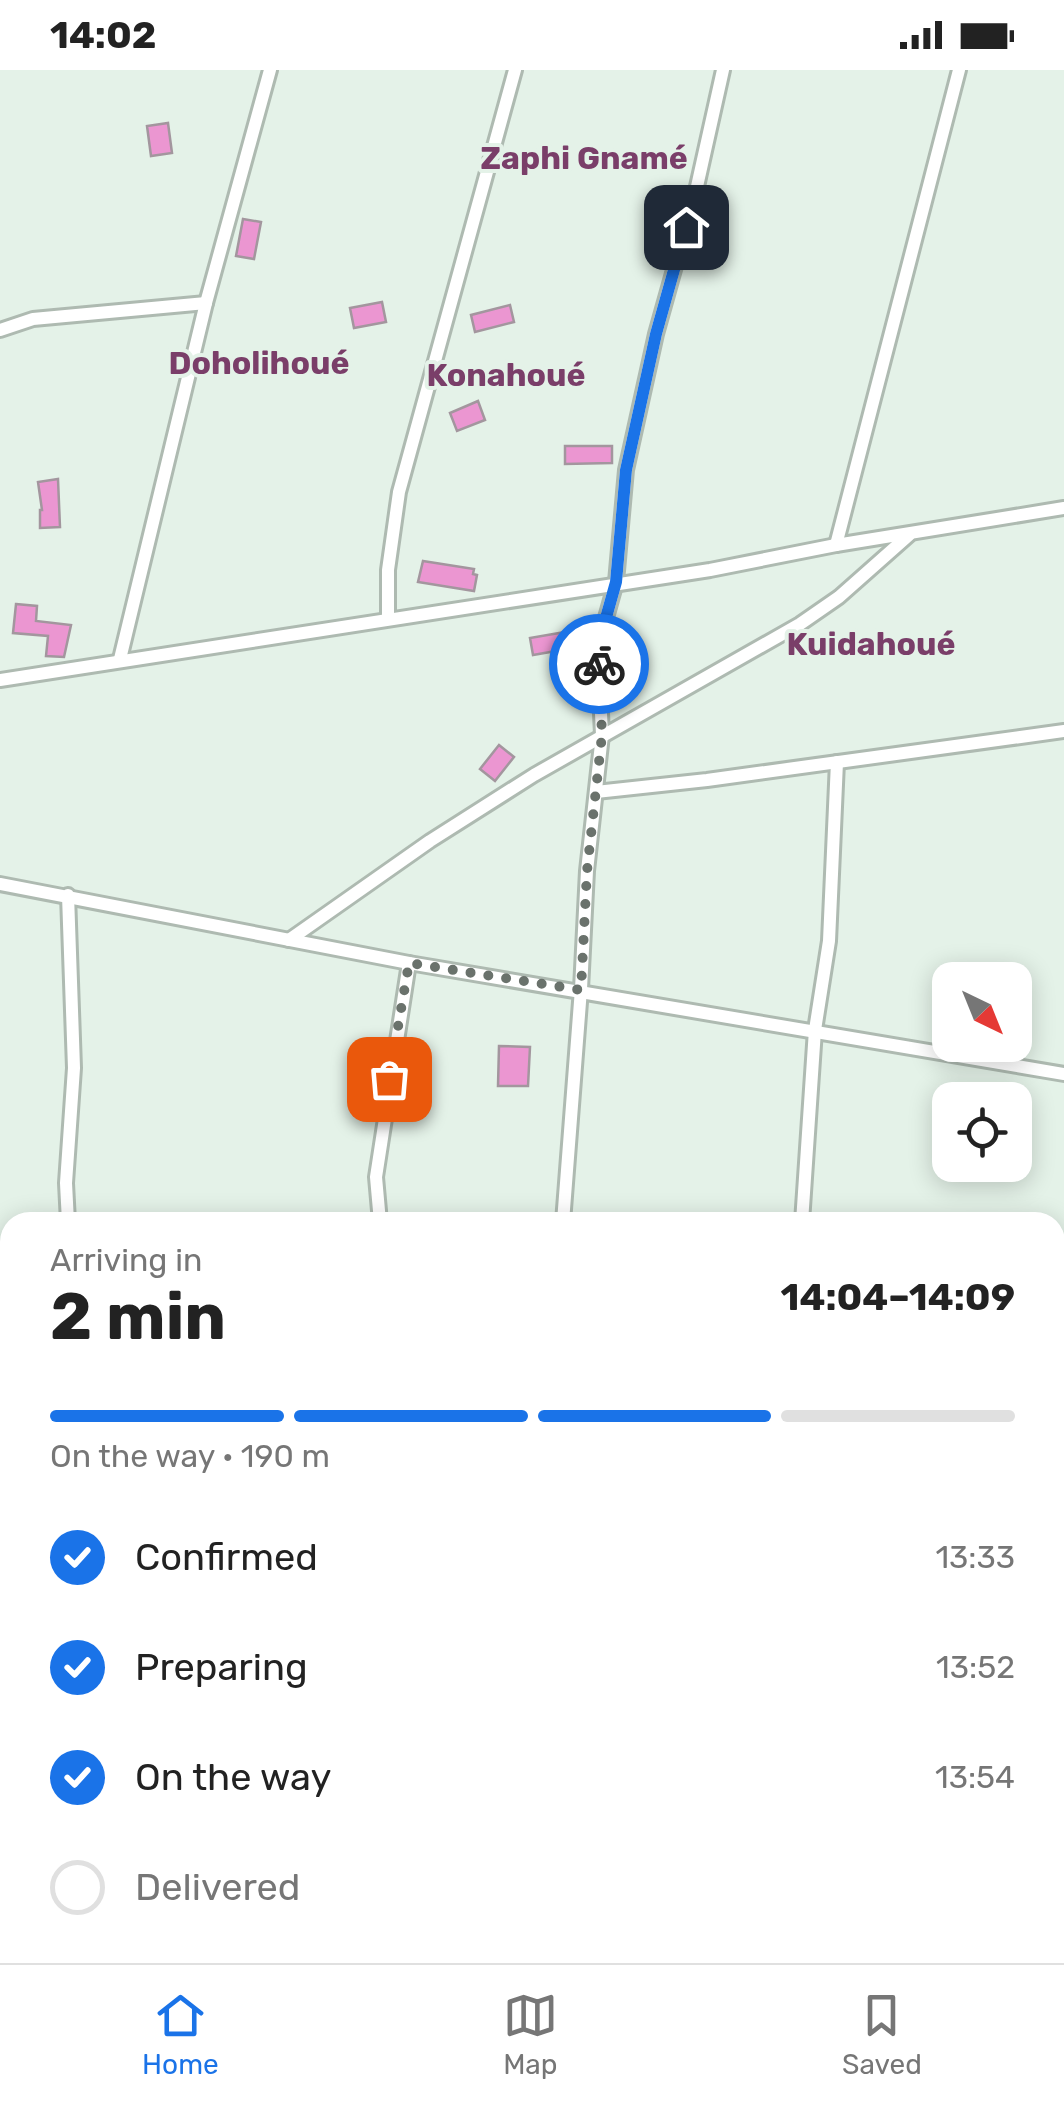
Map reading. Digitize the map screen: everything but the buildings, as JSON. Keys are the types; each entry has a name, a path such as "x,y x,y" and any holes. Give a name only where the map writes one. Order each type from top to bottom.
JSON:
{"street":[{"path":"120,660 206,304 270,70"},
{"path":"388,618 388,570 399,492 515,70"},
{"path":"564,1212 587,871 602,735 602,632 616,582 626,470 723,70"},
{"path":"836,545 959,70"},
{"path":"0,330 33,319 206,304"},
{"path":"0,680 710,570 1064,508"},
{"path":"289,940 430,841 602,735 800,624 911,534"},
{"path":"596,792 1064,731"},
{"path":"803,1212 815,1030 829,942 837,762"},
{"path":"0,884 68,894 409,963 1064,1074"},
{"path":"67,1212 74,1068 68,894"},
{"path":"379,1212 376,1177 409,963"}],"way so far":[{"path":"389,1079 409,963 581,990 587,871 602,735 599,664"}],"district":[{"name":"Zaphi Gnamé","path":"584,158"},
{"name":"Doholihoué","path":"259,363"},
{"name":"Konahoué","path":"506,375"},
{"name":"Kuidahoué","path":"871,644"}],"route":[{"path":"599,664 602,632 616,582 626,470 656,334 686,227"}]}
